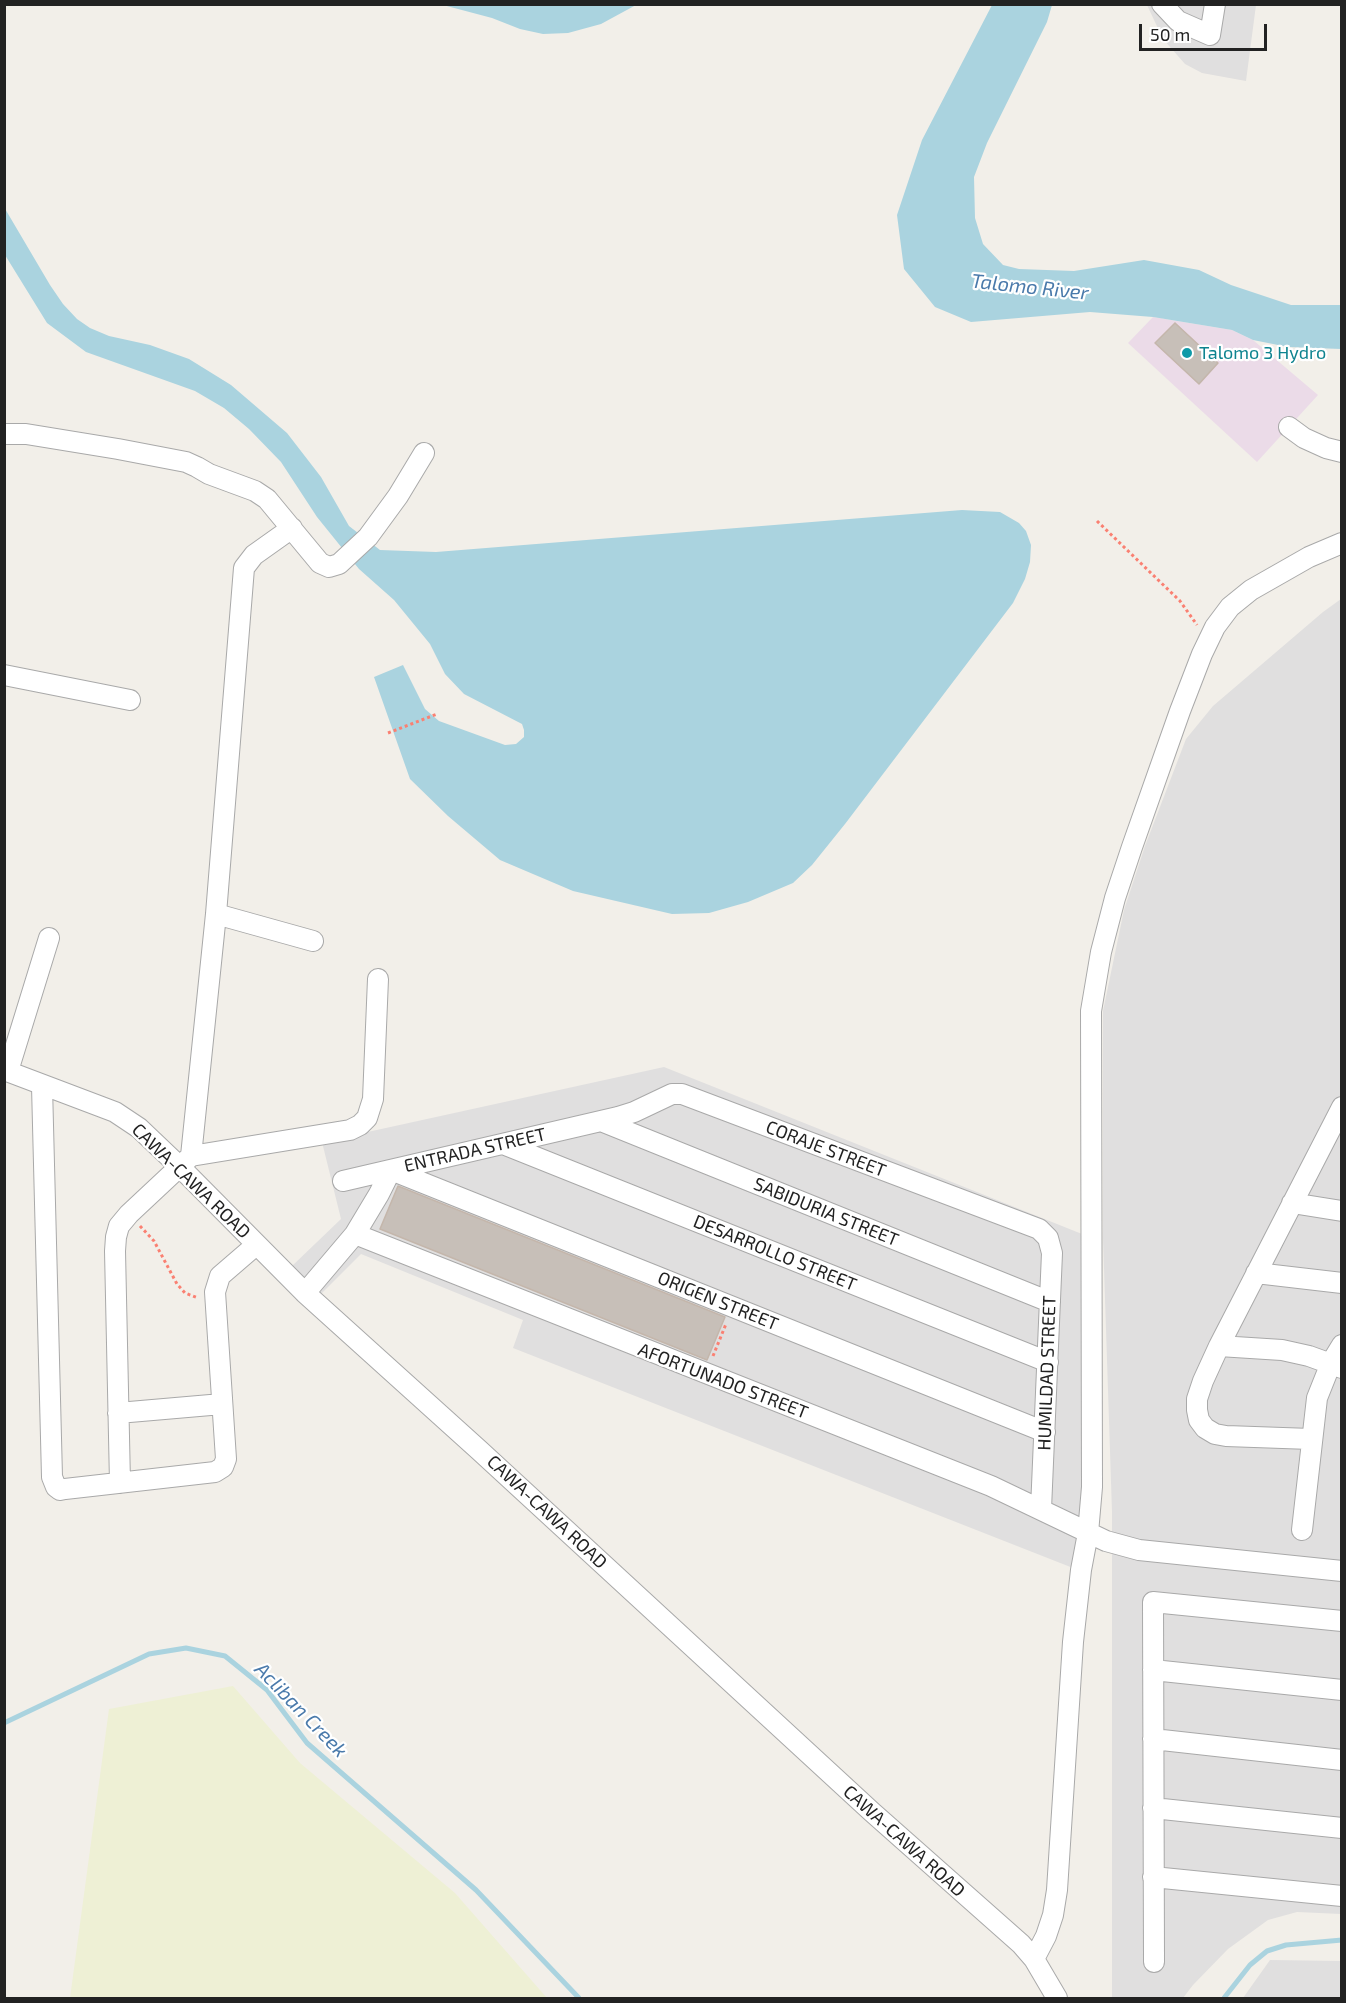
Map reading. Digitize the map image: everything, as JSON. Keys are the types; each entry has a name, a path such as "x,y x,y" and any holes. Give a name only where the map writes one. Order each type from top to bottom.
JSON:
{"street":[{"path":"1162,4 1178,21 1210,35 1215,4"},
{"path":"1289,427 1304,438 1341,452"},
{"path":"4,434 26,434 186,462 208,474 255,491 267,499 324,566 334,567 368,537 398,496 424,453"},
{"path":"186,1161 216,914 244,568 249,559 292,528"},
{"path":"1034,1959 1046,1936 1053,1915 1057,1890 1073,1642 1092,1487 1091,1011 1101,952 1115,898 1180,711 1215,627 1230,608 1251,590 1309,557 1341,543"},
{"path":"4,675 130,700"},
{"path":"216,914 313,941"},
{"path":"6,1070 49,938"},
{"path":"120,1483 116,1237 119,1226 186,1161 350,1130 360,1125 367,1118 373,1099 378,979"},
{"name":"CAWA-CAWA ROAD","path":"6,1070 121,1116 186,1161 256,1245 305,1293 872,1812 1009,1933 1034,1959 1057,1998"},
{"path":"42,1086 52,1477 56,1487 60,1490 215,1472 223,1467 226,1459 215,1299 216,1285 220,1276 256,1245"},
{"name":"CORAJE STREET","path":"601,1121 634,1112 672,1094 682,1095 1039,1229 1048,1238"},
{"path":"1311,1439 1215,1434 1205,1428 1197,1410 1197,1399 1219,1346 1292,1203 1333,1139 1341,1107"},
{"name":"ENTRADA STREET","path":"305,1293 355,1234 391,1170 601,1121"},
{"name":"SABIDURIA STREET","path":"601,1121 1050,1302"},
{"name":"DESARROLLO STREET","path":"503,1144 1048,1362"},
{"path":"343,1181 391,1170"},
{"name":"ORIGEN STREET","path":"391,1170 1045,1432"},
{"path":"1292,1203 1341,1211"},
{"name":"AFORTUNADO STREET","path":"355,1234 938,1465 1041,1509 1088,1533 1123,1546 1139,1550 1341,1571"},
{"name":"HUMILDAD STREET","path":"1041,1509 1053,1253 1048,1238"},
{"path":"1256,1273 1341,1283"},
{"path":"1219,1346 1282,1350 1336,1365"},
{"path":"1302,1530 1317,1398 1336,1365 1341,1346"},
{"path":"118,1413 222,1404"},
{"path":"1154,1962 1153,1602 1341,1622"},
{"path":"1153,1670 1341,1690"},
{"path":"1153,1739 1341,1760"},
{"path":"1153,1808 1341,1828"},
{"path":"1153,1877 1341,1896"}],"path":[{"path":"1097,521 1180,600 1208,641"},
{"path":"388,733 437,714"},
{"path":"129,1214 154,1241 177,1284 185,1293 194,1297 215,1299"},
{"path":"706,1375 733,1307"}],"shaded area":[{"path":"1147,5 1256,5 1246,81 1202,73 1185,64 1163,39"},
{"path":"1153,317 1232,330 1253,340 1318,395 1257,462 1128,343"},
{"path":"1341,599 1341,1914 1297,1912 1268,1920 1228,1949 1183,1998 1112,1998 1112,1512 1103,1238 1103,1011 1124,910 1145,846 1186,739 1213,706"},
{"path":"664,1067 1087,1236 1082,1507 1073,1568 513,1348 523,1320 361,1254 321,1294 292,1266 341,1219 322,1142"},
{"path":"1270,1960 1341,1961 1341,1998 1243,1998"}],"green space":[{"path":"233,1686 300,1763 455,1893 547,1998 70,1998 109,1709"}],"water":[{"path":"636,4 601,24 568,33 543,34 443,5"},
{"name":"Talomo River","path":"992,5 1052,5 1047,22 987,143 974,177 975,218 983,244 1003,265 1019,269 1074,271 1144,260 1199,270 1231,285 1291,305 1341,305 1341,349 1288,347 1253,340 1232,330 1153,317 1090,312 971,322 935,307 904,269 897,215 922,140"},
{"path":"4,207 50,285 77,319 90,328 109,336 150,345 189,359 231,385 287,433 321,477 349,526 380,550 436,552 962,510 1000,512 1019,523 1026,531 1031,545 1030,562 1025,579 1013,603 845,824 812,865 793,883 748,902 709,913 672,914 573,891 500,860 448,816 410,779 374,677 403,665 425,709 439,721 505,745 516,744 524,737 522,724 464,694 445,674 430,644 394,600 359,569 317,517 281,462 249,429 224,408 195,391 86,352 47,323 5,255"}],"building":[{"name":"Talomo 3 Hydro","path":"1175,323 1218,363 1199,384 1155,343"},
{"path":"398,1186 725,1317 707,1360 380,1229"}],"waterway":[{"name":"Acliban Creek","path":"4,1723 149,1654 186,1648 225,1656 267,1690 307,1743 476,1890 579,1998"},
{"name":"Acliban Creek","path":"1224,1998 1250,1965 1267,1951 1286,1945 1342,1940"}],"place":[{"name":"Talomo 3 Hydro","path":"1187,353"}]}
